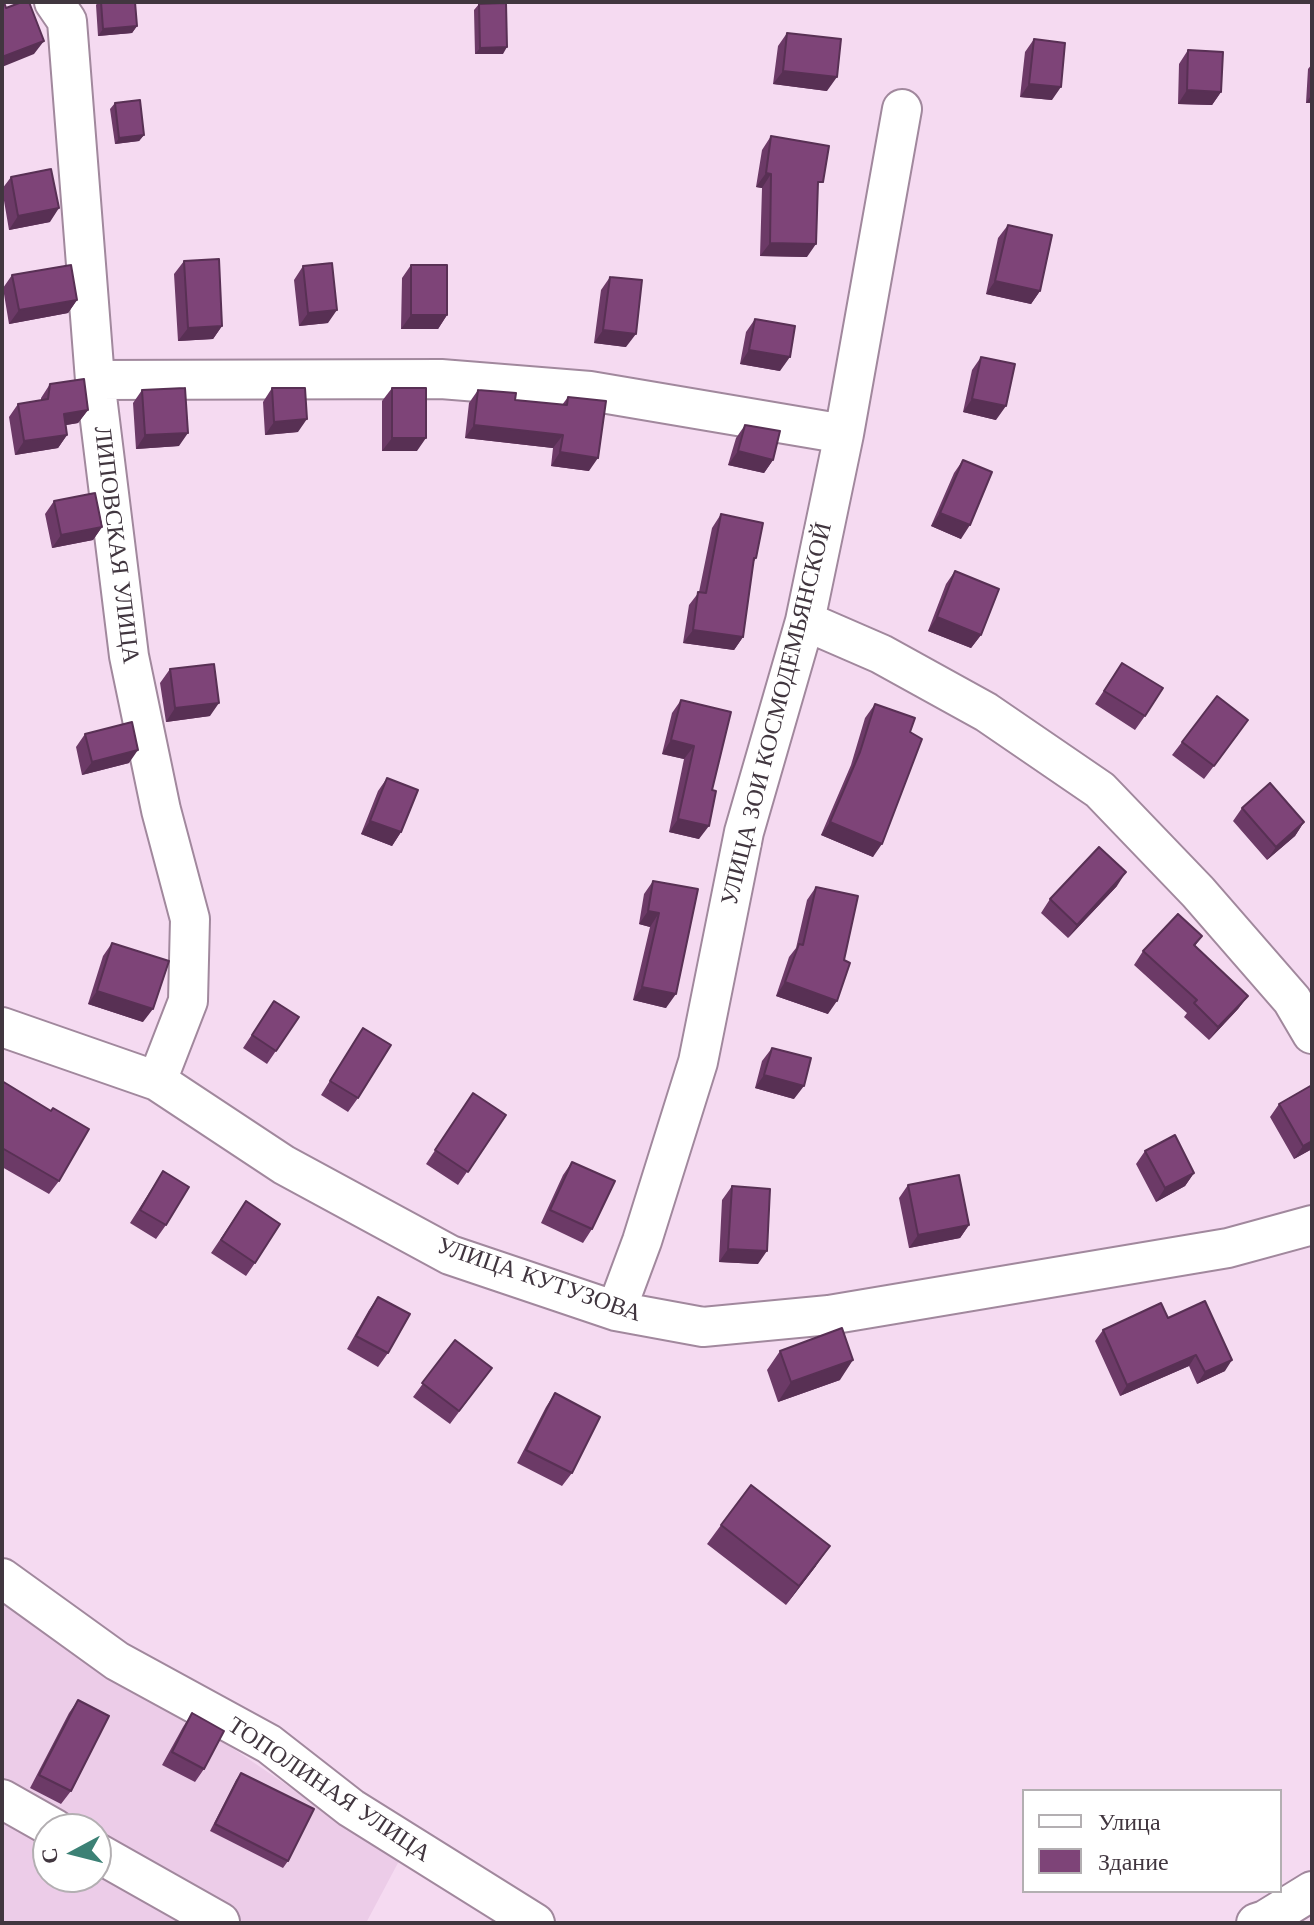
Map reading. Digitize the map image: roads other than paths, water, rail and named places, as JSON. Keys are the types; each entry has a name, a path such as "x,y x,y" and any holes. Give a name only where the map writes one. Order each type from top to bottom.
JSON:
{"street":[{"name":"ЛИПОВСКАЯ УЛИЦА","path":"54,2 67,21 95,380 129,656 161,810 190,919 188,1001 157,1081"},
{"name":"УЛИЦА ЗОИ КОСМОДЕМЬЯНСКОЙ","path":"616,1311 642,1241 698,1062 744,832 805,621 844,434 902,109"},
{"path":"95,380 441,379 590,391 844,434"},
{"path":"805,621 881,654 986,712 1100,790 1198,892 1255,957 1292,1000 1312,1034"},
{"name":"УЛИЦА КУТУЗОВА","path":"2,1027 157,1081 284,1165 450,1255 616,1311 703,1327 829,1315 1228,1248 1312,1225"},
{"name":"ТОПОЛИНАЯ УЛИЦА","path":"2,1578 117,1661 269,1744 351,1808 535,1923"},
{"path":"2,1799 32,1816"},
{"path":"112,1861 220,1922"},
{"path":"1256,1923 1312,1891"}]}
